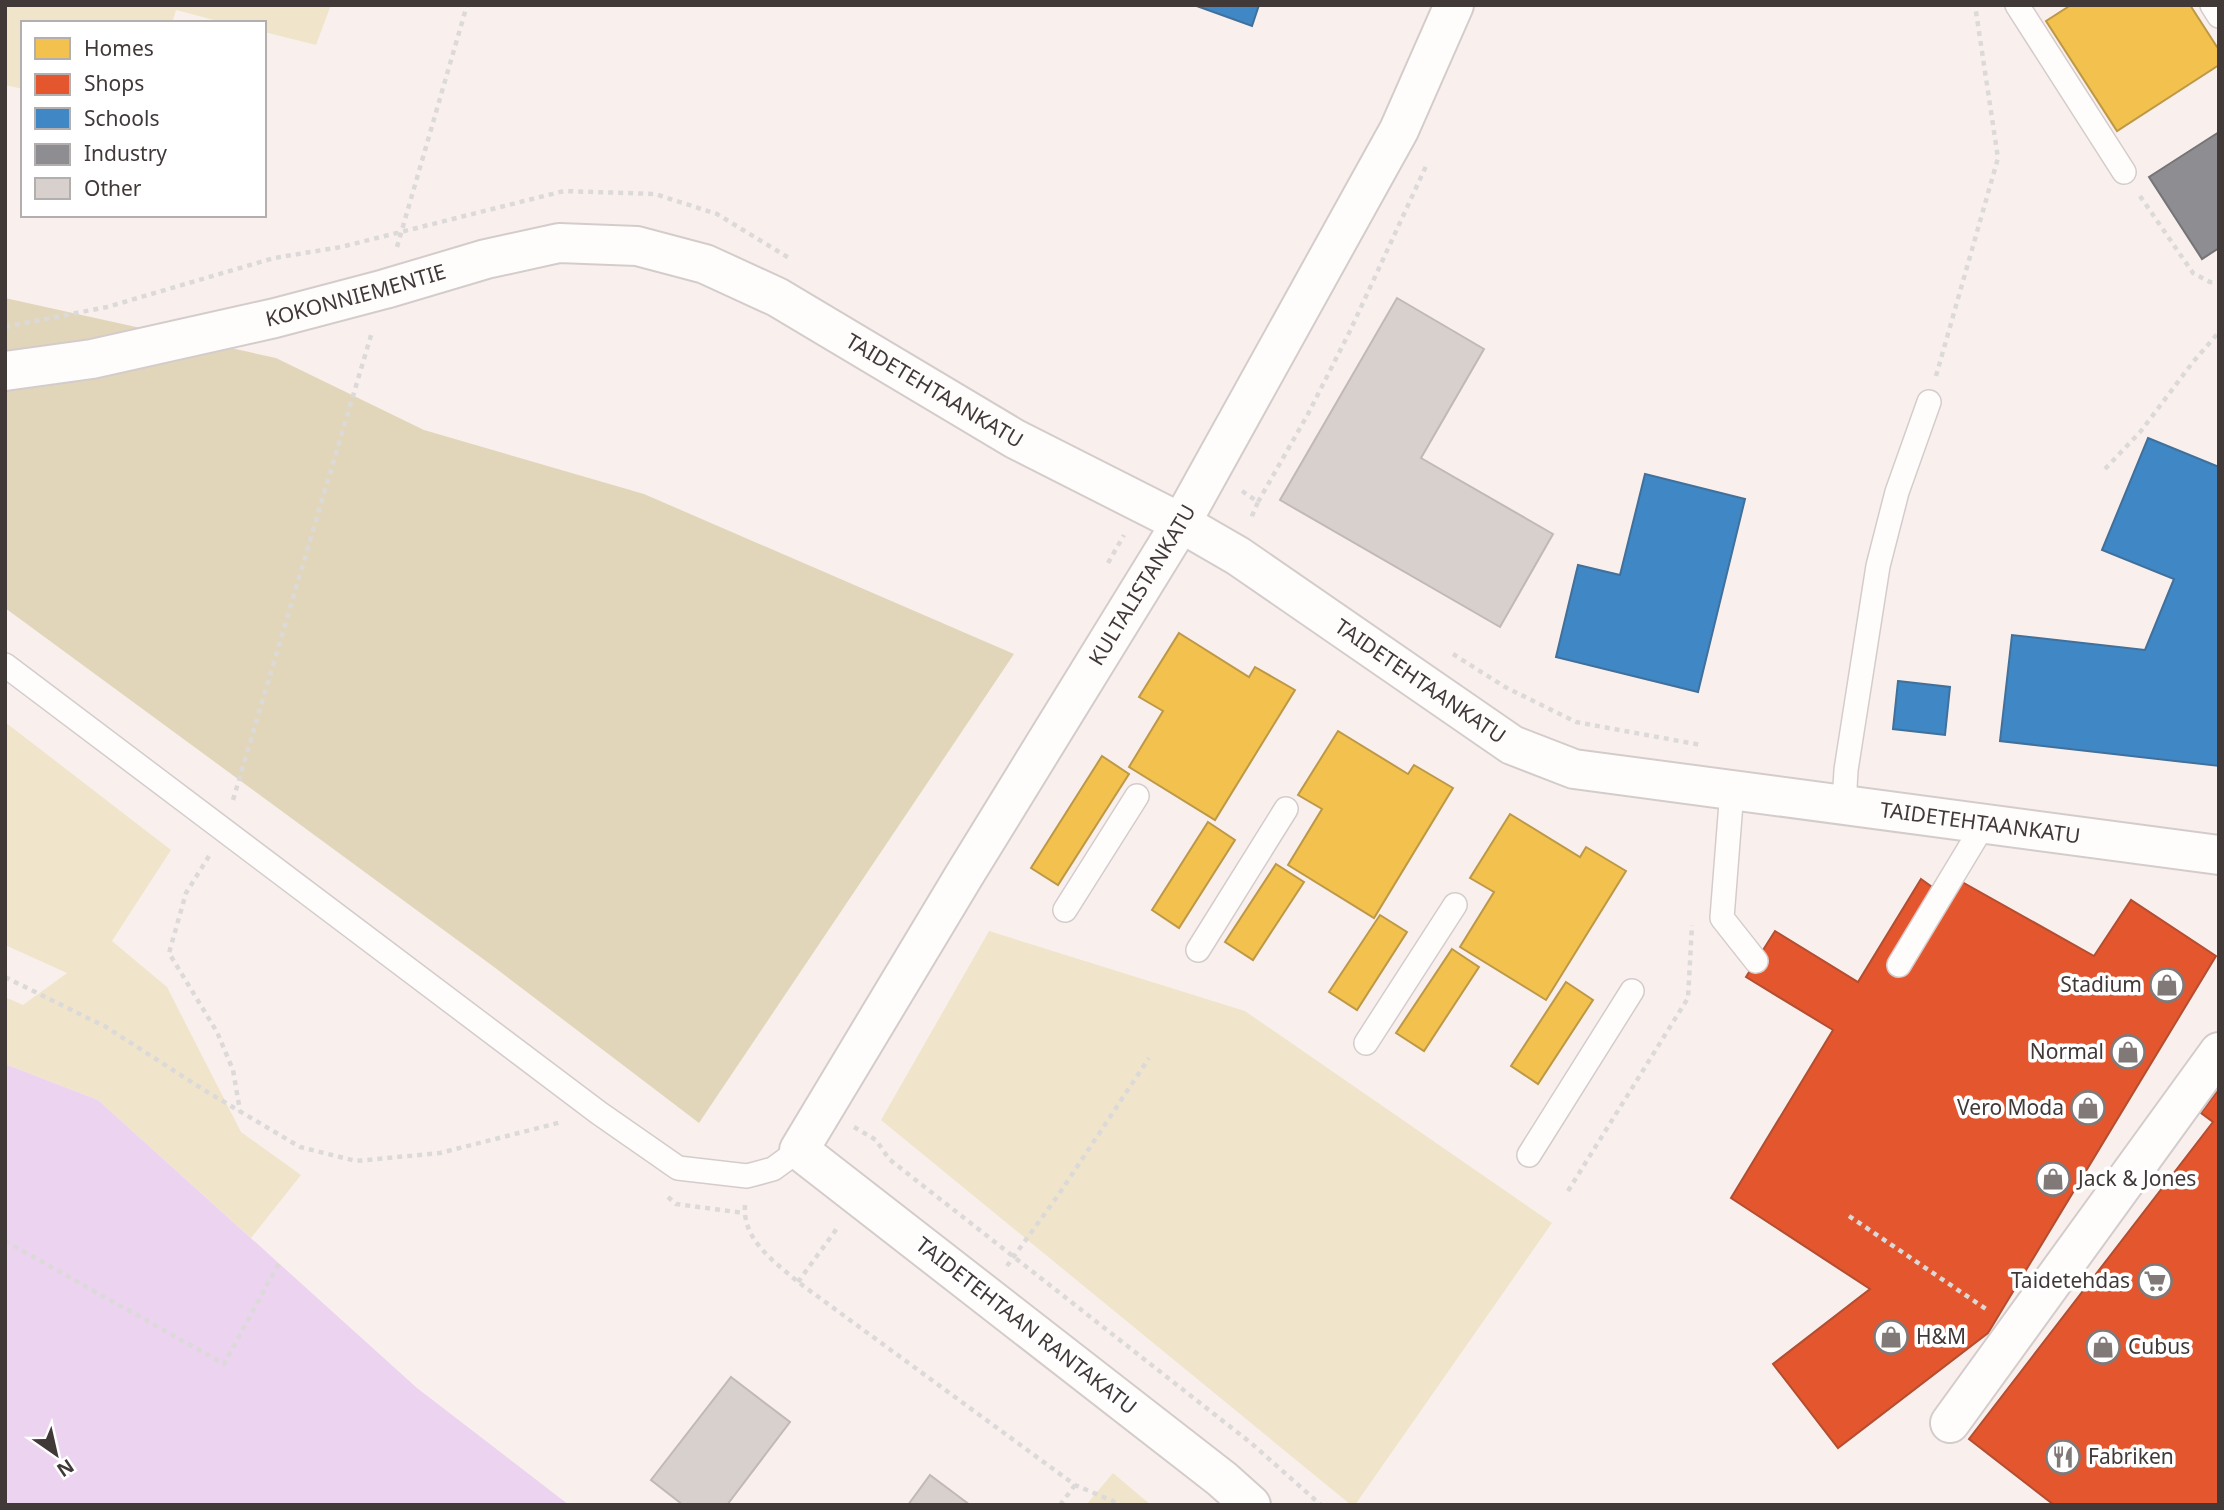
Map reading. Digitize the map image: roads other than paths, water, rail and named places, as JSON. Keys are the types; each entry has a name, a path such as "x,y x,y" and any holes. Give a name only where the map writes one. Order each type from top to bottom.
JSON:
{"street":[{"name":"KULTALISTANKATU","path":"799,1150 1181,523 1399,130 1454,5"},
{"name":"KOKONNIEMENTIE","path":"5,371 92,359 275,318 486,259 559,243 637,246 705,264"},
{"name":"TAIDETEHTAANKATU","path":"705,264 777,297 1015,439 1181,523 1238,556 1512,745 1574,769 2219,855"},
{"path":"1950,1423 2219,1052"},
{"name":"TAIDETEHTAAN RANTAKATU","path":"799,1150 1222,1479 1251,1505"}],"lane":[{"path":"2017,5 2124,172"},
{"path":"2212,5 2219,16"},
{"path":"1844,805 1846,771 1878,566 1897,492 1929,402"},
{"path":"5,665 599,1113 678,1168 747,1176 773,1169 799,1150"},
{"path":"1732,790 1722,918 1756,961"},
{"path":"1065,910 1137,796"},
{"path":"1198,950 1286,809"},
{"path":"1899,965 1984,824"},
{"path":"1366,1043 1455,905"},
{"path":"1529,1155 1632,991"}],"place":[{"name":"Stadium","path":"2167,985"},
{"name":"Normal","path":"2128,1052"},
{"name":"Vero Moda","path":"2088,1108"},
{"name":"Jack & Jones","path":"2053,1179"},
{"name":"Taidetehdas","path":"2155,1281"},
{"name":"H&M","path":"1891,1337"},
{"name":"Cubus","path":"2103,1347"},
{"name":"Fabriken","path":"2063,1457"}]}
